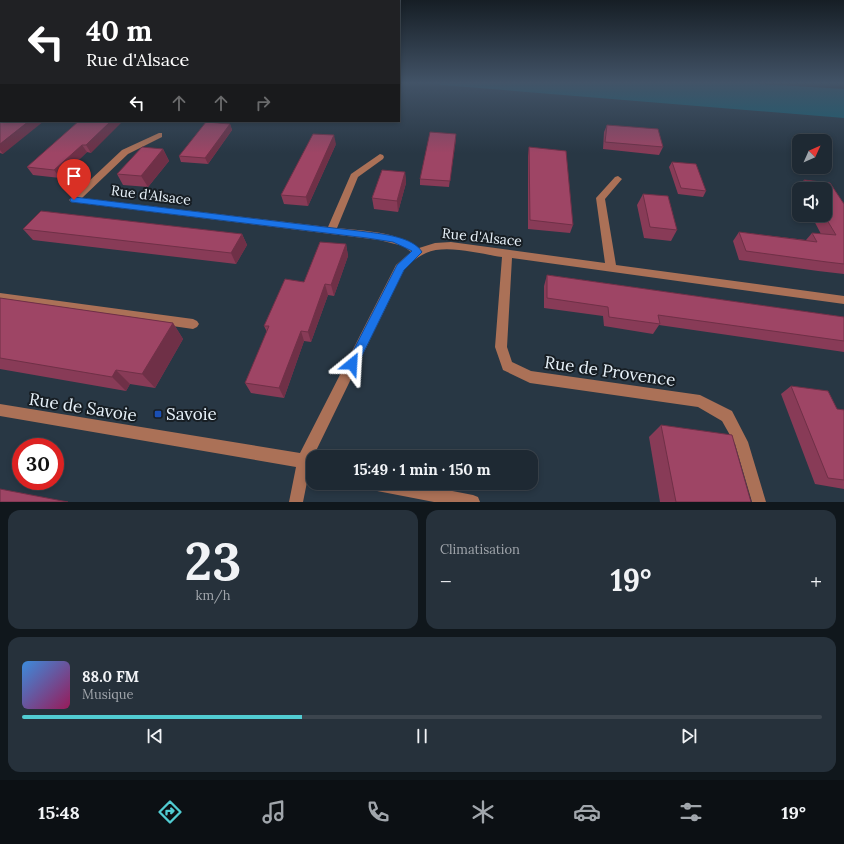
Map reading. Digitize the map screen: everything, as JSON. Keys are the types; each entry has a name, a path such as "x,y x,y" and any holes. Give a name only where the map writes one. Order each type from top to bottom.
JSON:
{"street":[{"name":"Rue d'Alsace","path":"159,135 125,152 74,200 331,230 406,243 418,252 429,247 451,246 844,300"},
{"path":"331,230 354,176 380,157"},
{"path":"611,268 600,198 618,178"},
{"path":"315,450 400,268 408,259 418,252"},
{"name":"Rue de Provence","path":"507,253 501,347 507,366 530,377 700,401 727,416 741,442 759,502"},
{"path":"0,297 193,324"},
{"name":"Rue de Savoie","path":"0,410 306,464"},
{"path":"296,502 306,470"},
{"path":"409,490 473,502"}],"water":[{"path":"703,106 844,106 844,118"}],"building":[{"path":"0,122 28,122 0,144"},
{"path":"78,122 110,122 86,145 82,145 54,170 27,167"},
{"path":"206,122 230,124 205,158 179,156"},
{"path":"607,125 658,129 663,147 605,142"},
{"path":"430,132 456,134 450,181 420,179"},
{"path":"313,134 334,135 306,197 281,195"},
{"path":"142,147 163,149 141,176 117,174"},
{"path":"529,147 566,151 573,225 530,220"},
{"path":"672,162 696,164 706,191 681,188"},
{"path":"382,170 405,172 397,201 372,198"},
{"path":"804,180 821,182 805,182"},
{"path":"832,186 844,204 844,264 746,251 739,232 817,242 812,233 836,235 828,222 832,222"},
{"path":"643,194 668,196 677,230 650,227"},
{"path":"41,211 242,234 231,253 23,229"},
{"path":"320,242 346,244 331,285 325,284 308,332 301,331 279,388 245,383 269,326 264,326 285,279 304,282"},
{"path":"547,275 844,317 844,341 658,315 660,324 609,317 608,307 547,298"},
{"path":"0,298 173,323 142,374 116,370 112,377 0,358"},
{"path":"791,386 828,391 837,409 844,410 844,480 828,478"},
{"path":"661,425 732,435 751,502 676,502"},
{"path":"0,489 68,502 0,502"}],"place":[{"name":"Savoie","path":"158,414"}],"route":[{"path":"74,200 379,236 406,243 413,247 418,252 408,259 400,268 352,364"}]}
